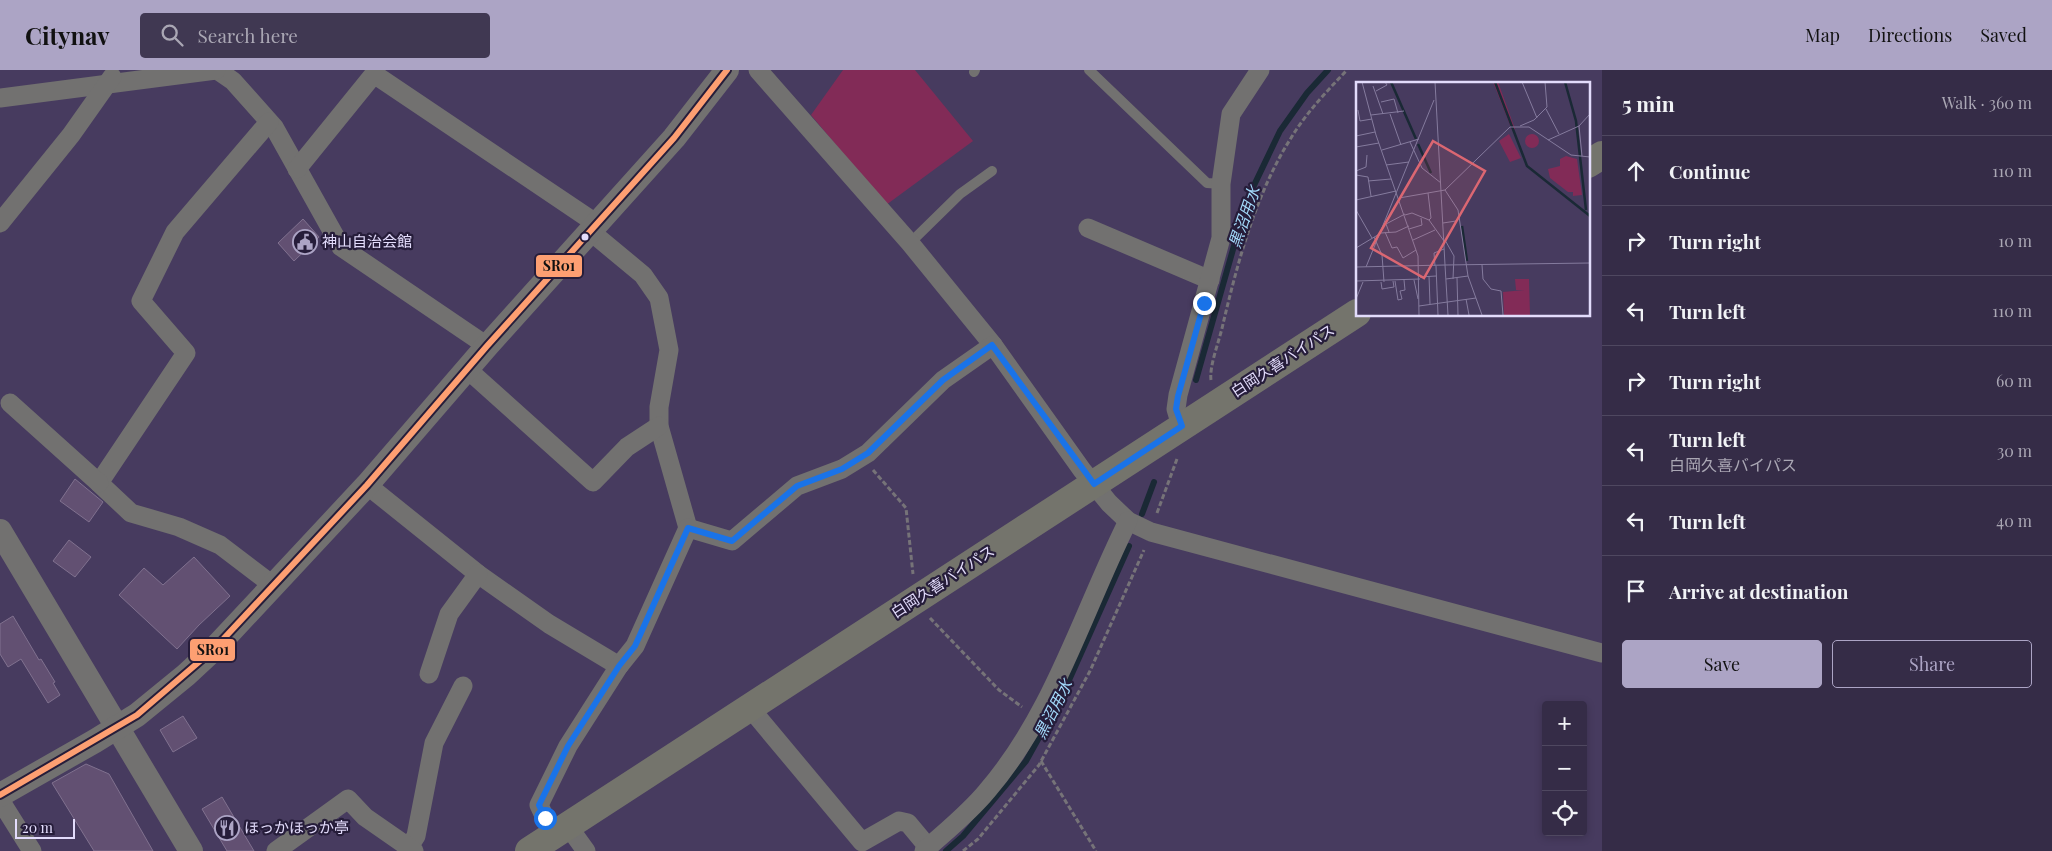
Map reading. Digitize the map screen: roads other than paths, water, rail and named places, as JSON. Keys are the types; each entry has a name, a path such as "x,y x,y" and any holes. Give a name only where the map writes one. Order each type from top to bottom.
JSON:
{"main road":[{"path":"1590,163 1602,155"},
{"name":"白岡久喜バイパス","path":"529,851 572,841 750,708 1356,314"}],"street":[{"path":"0,98 112,77 217,70 233,81 269,122 341,247 487,346"},
{"path":"0,795 117,728 186,675 274,586 367,485 487,346 674,138 727,70"},
{"path":"758,70 910,243 992,345 1109,504 1128,521 1150,532 1602,653"},
{"path":"1182,426 1176,409 1178,396 1221,238 1221,184 1231,114 1260,70"},
{"path":"297,169 374,74 594,227 644,276 659,298 669,350 659,406 659,426 688,528 635,646 619,666 568,746 539,805 572,841"},
{"path":"0,223 71,135 112,77"},
{"path":"99,483 186,353 141,301 175,232 269,122"},
{"path":"1088,228 1210,280"},
{"path":"688,528 732,541 797,486 842,469 862,456 943,380 992,345"},
{"path":"467,369 593,482 627,447 659,426"},
{"path":"10,403 132,513 179,527 220,545 274,586"},
{"path":"367,485 478,574 549,624 619,666"},
{"path":"750,708 862,842 899,821 908,824 926,849 987,791 1016,753 1038,718 1128,521"},
{"path":"0,531 191,851"},
{"path":"429,674 448,614 478,574"},
{"path":"276,851 348,799 365,817 411,849 416,836 434,744 463,686"},
{"path":"0,800 32,851"}],"lane":[{"path":"1089,70 1207,183 1221,184"},
{"path":"910,243 960,194 992,171"}],"waterway":[{"name":"黒沼用水","path":"1196,380 1247,200 1280,131 1307,93 1328,70"},
{"name":"黒沼用水","path":"1142,514 1154,482"},
{"name":"黒沼用水","path":"946,851 963,836 1026,761 1061,698 1129,546"}],"place":[{"name":"神山自治会館","path":"305,242"},
{"name":"ほっかほっか亭","path":"227,828"}]}
